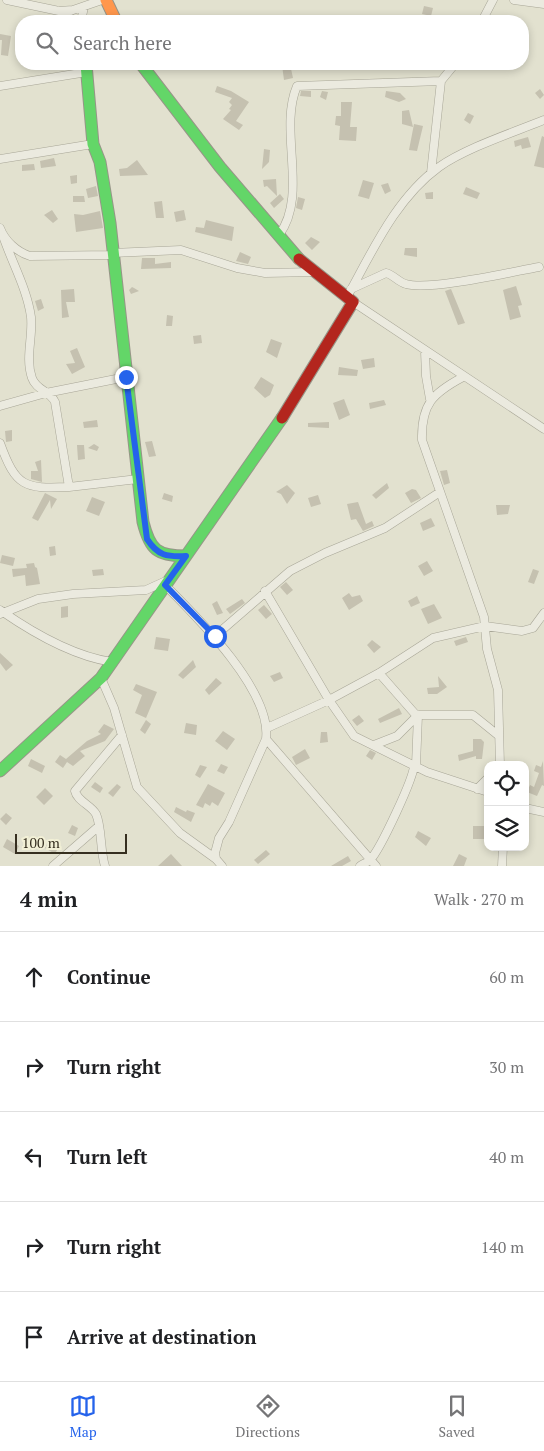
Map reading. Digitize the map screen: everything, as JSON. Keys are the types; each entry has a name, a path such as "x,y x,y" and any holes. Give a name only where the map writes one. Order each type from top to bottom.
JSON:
{"street":[{"path":"7,0 59,11 65,15"},
{"path":"59,11 84,7 104,0 113,15"},
{"path":"485,15 493,0"},
{"path":"514,0 544,4"},
{"path":"82,15 84,7"},
{"path":"0,86 76,70"},
{"path":"86,70 93,144 100,162 138,479 147,539 153,549 162,555 186,556"},
{"path":"146,70 220,167 302,262 317,271 425,351 544,430"},
{"path":"431,174 442,81 450,70"},
{"path":"279,235 289,218 292,181 292,108 297,86 442,81"},
{"path":"0,771 101,678 166,582 272,434 406,198 431,174 461,155 544,120"},
{"path":"0,158 93,144"},
{"path":"1,231 21,254 30,256 181,250 237,268 265,273 317,271"},
{"path":"1,231 23,287 31,316 28,366 32,380 52,396 55,402 70,487"},
{"path":"350,296 386,273 406,284 425,286 539,267"},
{"path":"425,351 424,363 430,399 424,417 422,440 484,617 488,649 498,690 500,761"},
{"path":"0,406 46,393 126,377"},
{"path":"430,399 442,389 463,377"},
{"path":"0,442 8,466 22,481 33,488 70,487 138,479"},
{"path":"215,636 290,571 325,553 385,528 440,492"},
{"path":"1,612 38,599 72,594 146,590 166,582"},
{"path":"166,582 215,636 252,689 267,728 266,739 229,822 218,838 216,859"},
{"path":"265,591 329,700 354,736 427,772 484,791"},
{"path":"1,612 64,648 94,660 112,662"},
{"path":"267,728 329,700 378,673 433,638 485,626 522,631 533,628 544,613"},
{"path":"373,863 413,775 418,715 378,673"},
{"path":"101,678 114,708 137,787 145,798 180,833 216,859 222,866"},
{"path":"374,745 397,736 418,715 472,715 499,736"},
{"path":"105,866 99,842 99,826 95,812 76,795 75,791 122,734"},
{"path":"266,739 373,863"},
{"path":"413,775 427,772"},
{"path":"477,789 484,782"},
{"path":"529,809 544,812"},
{"path":"52,866 99,826"},
{"path":"502,866 503,851"},
{"path":"360,866 373,863"}],"building":[{"path":"424,6 433,8 431,15 422,14"},
{"path":"0,34 11,36 8,56 1,55 2,40 0,40"},
{"path":"283,70 291,70 293,78 284,80"},
{"path":"217,86 231,91 249,102 236,121 243,125 239,130 223,119 231,110 229,109 232,105 229,102 232,98 215,92"},
{"path":"540,89 544,95 540,99 535,93"},
{"path":"301,91 311,91 311,97 300,96"},
{"path":"322,91 328,92 326,100 320,97"},
{"path":"386,91 400,93 406,99 399,102 385,97"},
{"path":"341,102 352,102 350,127 357,127 356,141 339,140 340,126 335,125 336,116 341,116"},
{"path":"409,110 413,127 402,124 402,111"},
{"path":"468,113 474,116 470,124 464,120"},
{"path":"414,124 423,126 417,151 409,150"},
{"path":"542,136 544,137 544,168 534,166"},
{"path":"528,137 531,147 522,149 521,145 515,147 514,141"},
{"path":"264,149 270,150 269,162 262,169"},
{"path":"54,158 56,166 41,168 40,161"},
{"path":"137,160 148,175 120,176 119,169 127,168"},
{"path":"34,164 35,170 22,171 22,165"},
{"path":"77,175 77,183 71,184 70,176"},
{"path":"276,179 277,196 267,186 264,187 263,180"},
{"path":"363,180 374,183 369,199 358,196"},
{"path":"388,183 391,191 385,194 381,185"},
{"path":"96,186 98,196 88,198 86,189"},
{"path":"466,187 480,193 477,199 463,194"},
{"path":"433,192 433,199 426,199 425,193"},
{"path":"280,194 284,199 274,208 270,203"},
{"path":"73,196 84,196 85,202 73,202"},
{"path":"298,197 305,199 302,210 296,208"},
{"path":"162,201 164,218 156,218 154,202"},
{"path":"52,210 58,219 53,223 44,215"},
{"path":"184,210 186,220 176,222 174,212"},
{"path":"100,211 103,228 76,232 74,214 83,215"},
{"path":"206,220 234,227 232,241 195,232 196,227 204,228"},
{"path":"311,237 320,242 312,250 305,243"},
{"path":"405,248 417,248 417,257 404,255"},
{"path":"240,252 251,257 248,264 236,261"},
{"path":"142,258 155,258 155,264 171,262 171,268 141,269"},
{"path":"516,286 522,305 518,306 521,317 510,320 503,290"},
{"path":"132,287 139,291 131,294 129,290"},
{"path":"74,289 75,302 66,302 69,317 62,318 61,290"},
{"path":"451,289 465,323 458,325 445,291"},
{"path":"41,299 44,308 38,311 35,301"},
{"path":"167,315 173,316 172,326 166,326"},
{"path":"201,335 202,343 194,344 193,336"},
{"path":"271,339 282,343 277,358 266,352"},
{"path":"77,348 85,367 72,374 66,364 75,363 70,351"},
{"path":"374,358 375,367 363,369 361,360"},
{"path":"339,367 358,370 357,376 338,375"},
{"path":"261,377 274,385 270,395 265,398 254,388"},
{"path":"344,399 350,415 339,420 333,403"},
{"path":"384,400 386,405 370,409 369,403"},
{"path":"97,420 98,427 84,428 83,422"},
{"path":"329,422 329,428 308,427 308,423"},
{"path":"12,430 12,441 6,442 5,431"},
{"path":"152,441 156,456 149,457 145,442"},
{"path":"94,444 99,447 97,451 88,448"},
{"path":"77,445 84,445 85,459 78,460"},
{"path":"41,460 42,482 31,479 31,471 38,471 35,462"},
{"path":"447,470 450,483 444,485 440,471"},
{"path":"387,483 389,488 376,499 372,495"},
{"path":"287,485 295,493 287,504 281,494 276,492"},
{"path":"412,489 416,490 421,498 411,503 405,493"},
{"path":"45,493 57,499 51,509 50,500 38,521 32,518"},
{"path":"164,493 173,496 172,502 162,499"},
{"path":"318,495 321,504 311,507 308,498"},
{"path":"92,497 105,502 99,516 86,511"},
{"path":"358,502 366,524 372,521 374,526 363,531 356,519 351,520 347,504"},
{"path":"496,505 510,505 508,514 497,515"},
{"path":"431,518 435,526 423,531 420,523"},
{"path":"55,546 56,555 50,556 49,547"},
{"path":"2,555 15,558 13,566 0,563"},
{"path":"427,561 433,571 424,576 418,566"},
{"path":"34,563 37,568 40,584 26,586 25,575 13,577 12,569 27,568 26,564"},
{"path":"103,569 104,575 93,576 92,570"},
{"path":"533,569 539,571 534,584 528,582"},
{"path":"286,582 293,590 287,595 280,587"},
{"path":"349,593 352,597 360,595 363,601 349,610 342,598"},
{"path":"417,596 420,603 411,607 408,601"},
{"path":"242,599 245,603 230,614 226,609"},
{"path":"217,601 223,613 217,615 212,604"},
{"path":"434,604 442,618 428,624 421,609"},
{"path":"264,605 272,614 266,619 258,610"},
{"path":"68,606 68,617 61,618 61,607"},
{"path":"156,637 170,639 168,651 154,649"},
{"path":"466,637 468,642 456,646 454,641"},
{"path":"372,640 381,647 374,653 367,645"},
{"path":"0,653 13,665 6,671 0,663"},
{"path":"193,660 196,667 183,679 178,675"},
{"path":"280,672 283,678 274,682 270,676"},
{"path":"438,676 447,687 437,694 428,694 427,688 439,687"},
{"path":"216,678 222,683 209,695 205,690"},
{"path":"136,684 157,692 146,718 135,713 142,695 133,690"},
{"path":"399,708 402,714 380,723 378,719"},
{"path":"359,715 364,721 357,726 352,720"},
{"path":"146,720 151,724 145,734 140,730"},
{"path":"186,723 197,725 196,735 184,733"},
{"path":"104,724 114,729 105,741 80,751 85,756 73,766 67,762 63,768 55,762 60,755 66,759 87,741 101,734 98,732"},
{"path":"223,731 235,739 227,750 215,741"},
{"path":"321,732 327,732 328,742 320,743"},
{"path":"473,739 481,739 484,742 482,759 476,759 476,756 459,761 458,755 473,751"},
{"path":"305,749 310,758 296,765 292,757"},
{"path":"370,750 376,753 372,760 366,756"},
{"path":"31,759 45,766 42,773 28,766"},
{"path":"543,761 544,786 542,785 537,796 529,793 529,787 530,785 534,787 539,773 534,771 536,765 541,767"},
{"path":"221,764 228,767 224,774 217,771"},
{"path":"200,765 207,767 200,778 195,775"},
{"path":"95,782 103,788 100,793 91,787"},
{"path":"117,784 121,787 113,797 108,793"},
{"path":"208,784 225,793 218,806 212,802 210,806 205,803 203,808 196,805"},
{"path":"45,788 53,796 44,805 36,797"},
{"path":"176,807 186,812 187,810 195,813 191,822 174,812"},
{"path":"6,813 12,818 6,825 0,819"},
{"path":"72,825 78,828 75,836 68,833"},
{"path":"473,826 484,826 484,839 473,839"},
{"path":"418,831 431,838 426,846 415,837"},
{"path":"7,839 19,846 15,854 3,847"},
{"path":"49,842 58,848 55,854 45,848"},
{"path":"266,850 270,854 258,864 254,860"},
{"path":"171,854 182,866 158,866"},
{"path":"459,854 467,858 464,866 453,866"},
{"path":"348,856 351,861 342,866 331,866"}],"traffic: fast":[{"path":"87,70 93,144 100,162 110,223 143,522 149,539 156,550 168,555 186,556"},
{"path":"146,70 220,167 299,259"},
{"path":"0,771 101,678 282,418"}],"traffic: slow":[{"path":"106,0 113,15"}],"traffic: jam":[{"path":"282,418 353,302 299,259"}],"route":[{"path":"126,377 143,522 147,539 153,549 162,555 168,557 186,556 165,585 215,636"}]}
